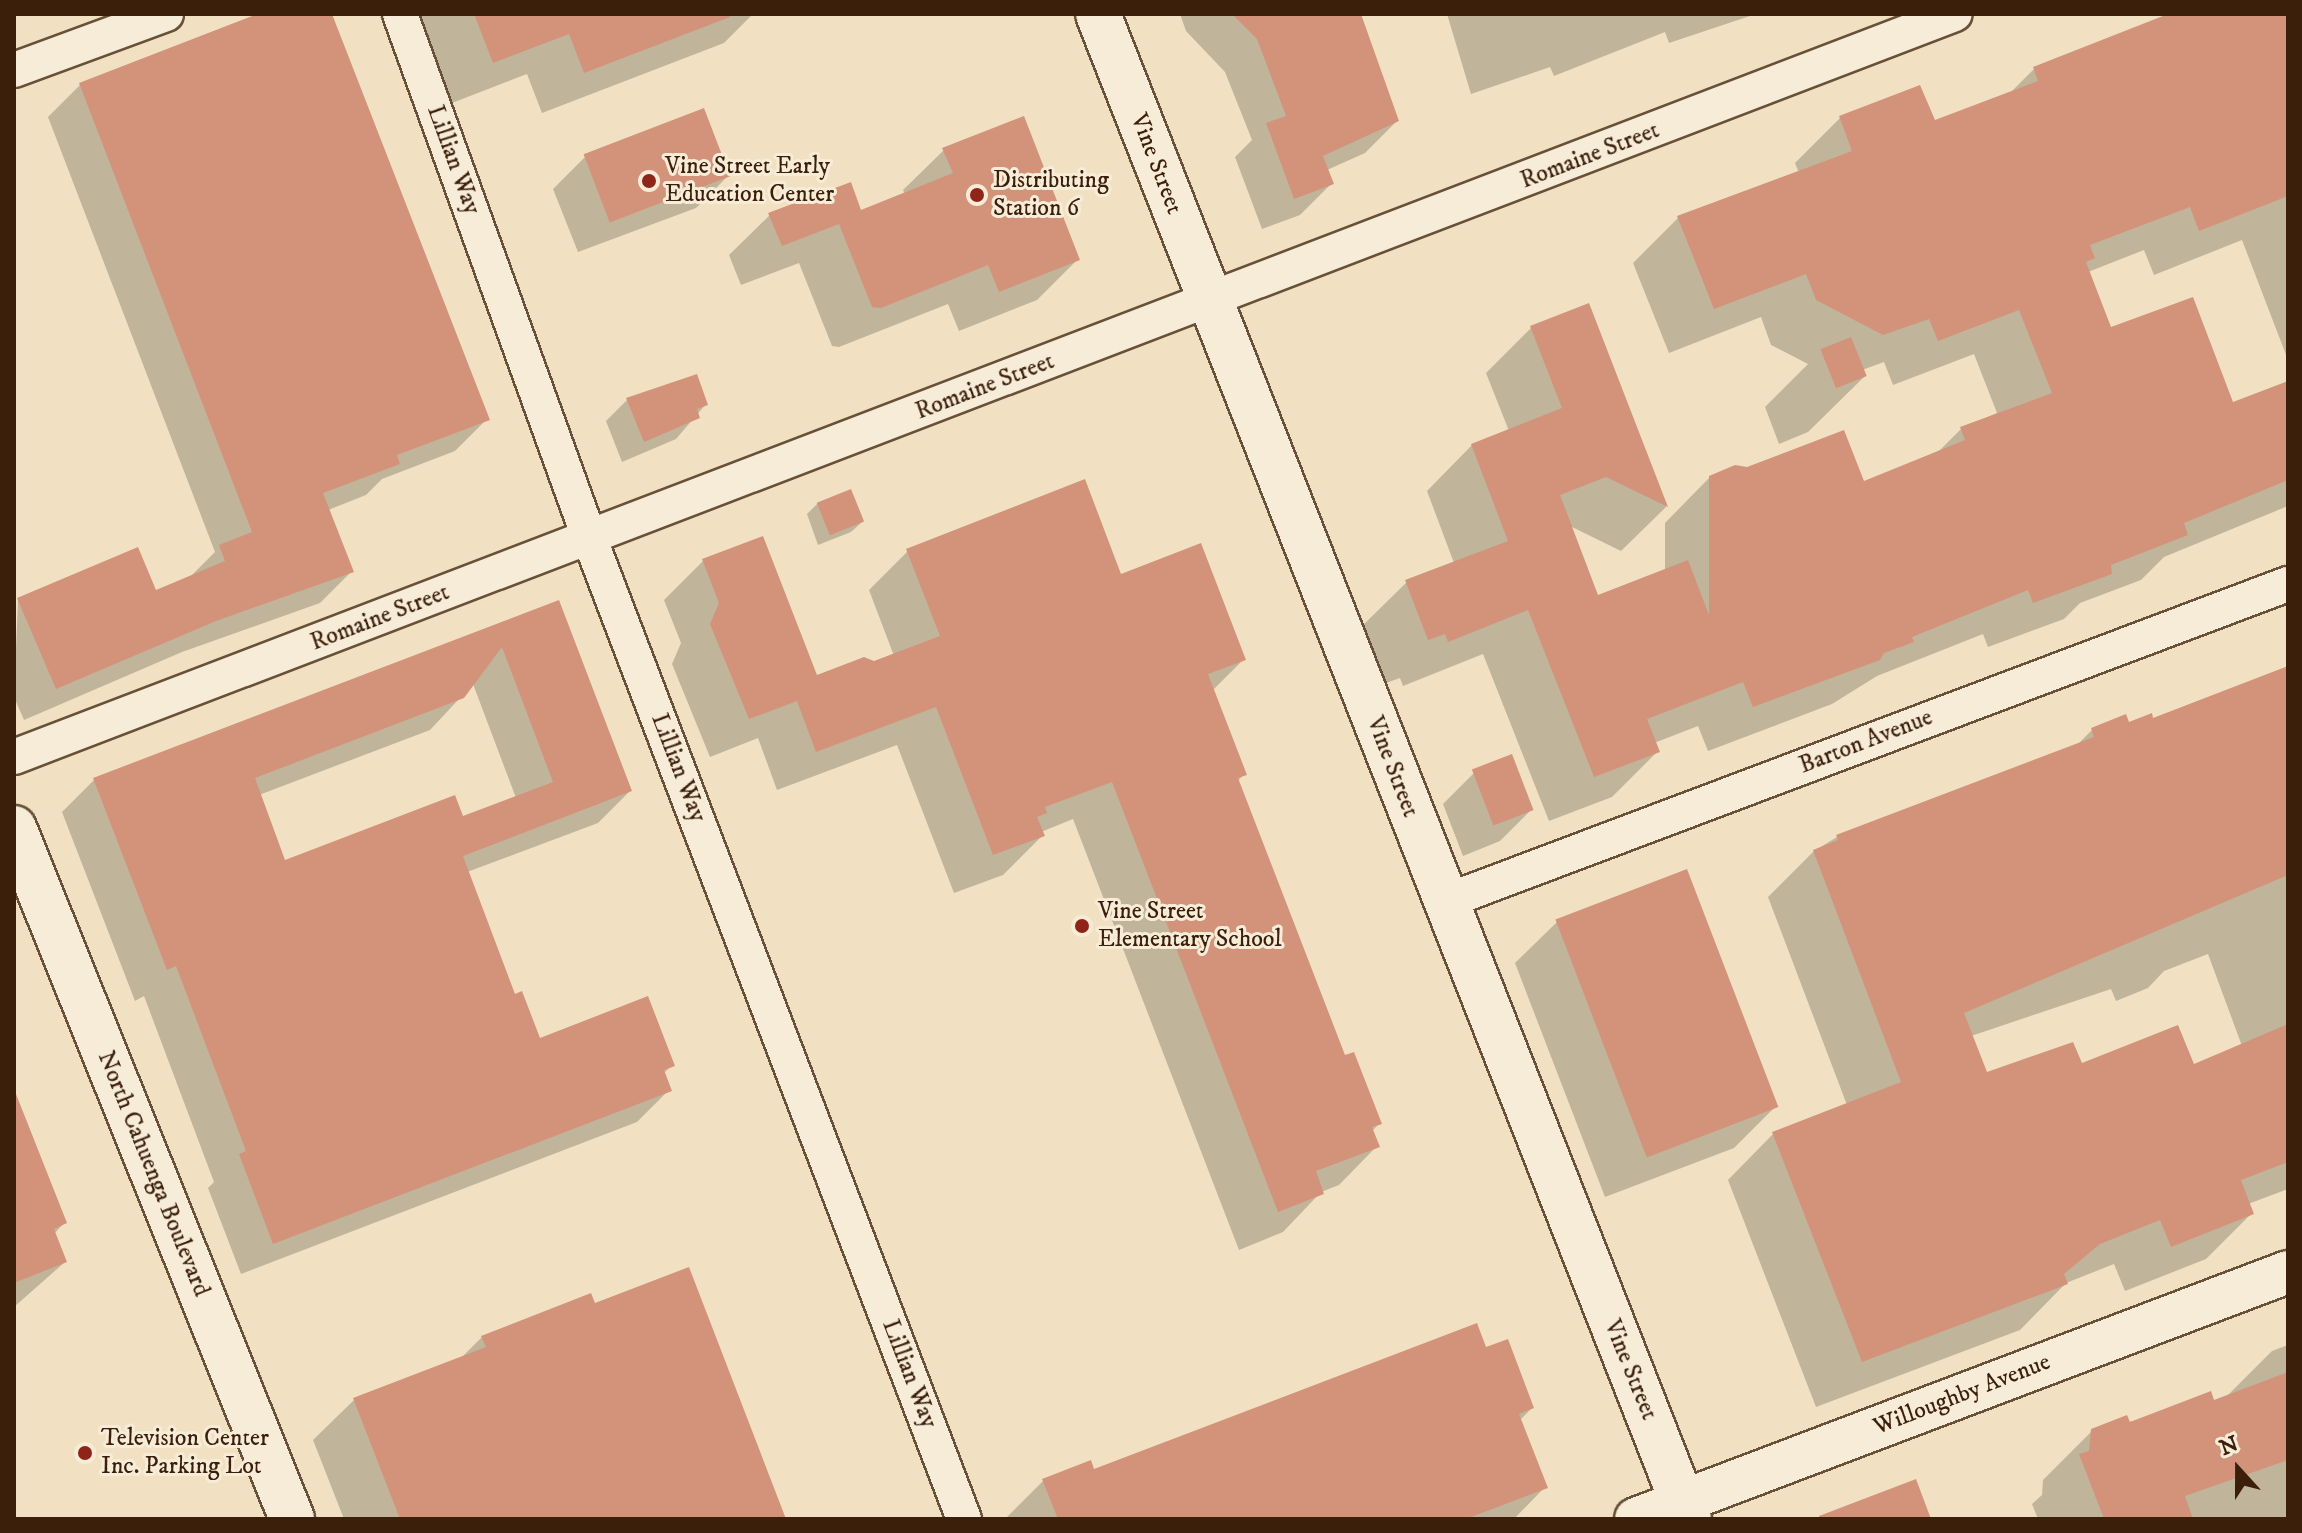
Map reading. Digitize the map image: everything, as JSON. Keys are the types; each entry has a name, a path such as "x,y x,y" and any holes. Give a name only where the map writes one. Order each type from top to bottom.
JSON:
{"main road":[{"name":"Vine Street","path":"1098,14 1444,902 1686,1510"},
{"name":"North Cahuenga Boulevard","path":"14,828 292,1519"}],"street":[{"path":"14,70 166,14"},
{"name":"Lillian Way","path":"400,14 589,537 964,1519"},
{"name":"Romaine Street","path":"14,757 1209,303 1955,14"},
{"name":"Barton Avenue","path":"1444,902 2288,584"},
{"name":"Willoughby Avenue","path":"1636,1519 1686,1510 2288,1272"}],"building":[{"path":"257,14 332,14 490,420 397,455 400,464 323,493 354,572 216,621 56,689 17,598 138,547 156,590 225,561 219,545 252,532 79,83"},
{"path":"474,14 729,14 730,17 584,73 569,34 493,63"},
{"path":"1232,14 1361,14 1399,121 1323,156 1334,184 1294,199 1266,123 1286,116 1257,39"},
{"path":"2168,14 2288,14 2288,196 2199,231 2190,207 2090,245 2095,258 2086,262 2111,327 2193,297 2233,402 2288,381 2288,480 2184,523 2188,535 2111,565 2112,574 2033,603 2028,590 1912,637 1914,642 1884,653 1880,660 1753,707 1743,682 1647,719 1660,752 1594,777 1528,610 1448,642 1445,634 1428,640 1405,580 1508,541 1471,444 1562,408 1530,326 1589,303 1668,507 1606,477 1560,495 1598,595 1688,560 1709,615 1709,476 1735,465 1747,467 1844,430 1864,481 1965,440 1960,427 2052,393 2019,310 1938,341 1929,319 1883,335 1816,300 1806,274 1714,309 1677,216 1852,151 1839,116 1920,85 1935,120 2038,81 2033,67"},
{"path":"704,108 730,176 610,222 584,154"},
{"name":"Distributing Station 6","path":"1024,116 1080,260 999,292 988,265 881,308 872,307 839,224 782,246 768,213 851,182 861,210 953,173 942,148"},
{"path":"1851,337 1867,376 1836,388 1820,349"},
{"path":"697,374 708,405 697,409 700,418 644,442 626,398"},
{"path":"1085,479 1121,574 1201,543 1246,660 1208,674 1247,775 1238,778 1345,1055 1354,1052 1382,1124 1372,1127 1380,1147 1316,1171 1324,1194 1278,1212 1112,782 1045,807 1047,813 1037,817 1045,836 993,855 936,707 816,752 797,701 749,719 710,624 719,603 702,559 763,536 817,675 864,657 874,661 940,636 906,549"},
{"path":"851,489 864,521 830,535 817,503"},
{"path":"559,600 632,791 463,856 515,994 522,991 540,1038 648,996 675,1066 664,1070 672,1091 273,1244 239,1154 246,1151 176,966 167,970 93,778","holes":["502,647 553,782 463,816 455,795 285,860 255,778 464,698"]},
{"path":"2288,666 2288,875 1964,1013 1987,1072 2073,1042 2082,1063 2178,1025 2194,1064 2288,1024 2288,1162 2241,1180 2254,1214 2171,1247 2160,1220 2100,1244 2064,1274 2068,1284 1862,1362 1772,1132 1901,1082 1813,850 1838,840 1836,835 2094,737 2091,728 2126,714 2129,722 2152,713 2153,718"},
{"path":"1512,754 1534,810 1493,825 1472,769"},
{"path":"1687,869 1778,1107 1647,1158 1555,920"},
{"path":"16,1094 67,1223 54,1229 67,1262 14,1283"},
{"path":"689,1267 786,1519 400,1519 353,1398 486,1347 481,1336 591,1293 595,1303"},
{"path":"1477,1323 1486,1347 1508,1339 1534,1408 1519,1414 1548,1488 1466,1519 1058,1519 1042,1479 1091,1460 1094,1469"},
{"path":"2288,1372 2288,1460 2185,1496 2193,1519 2104,1519 2079,1454 2089,1451 2091,1429 2127,1415 2130,1422 2211,1391 2214,1400"},
{"path":"1916,1479 1931,1519 1819,1519 1819,1516"}],"place":[{"name":"Vine Street Early Education Center","path":"649,181"},
{"name":"Distributing Station 6","path":"977,195"},
{"name":"Vine Street Elementary School","path":"1082,926"},
{"name":"Television Center Inc. Parking Lot","path":"85,1453"}]}
